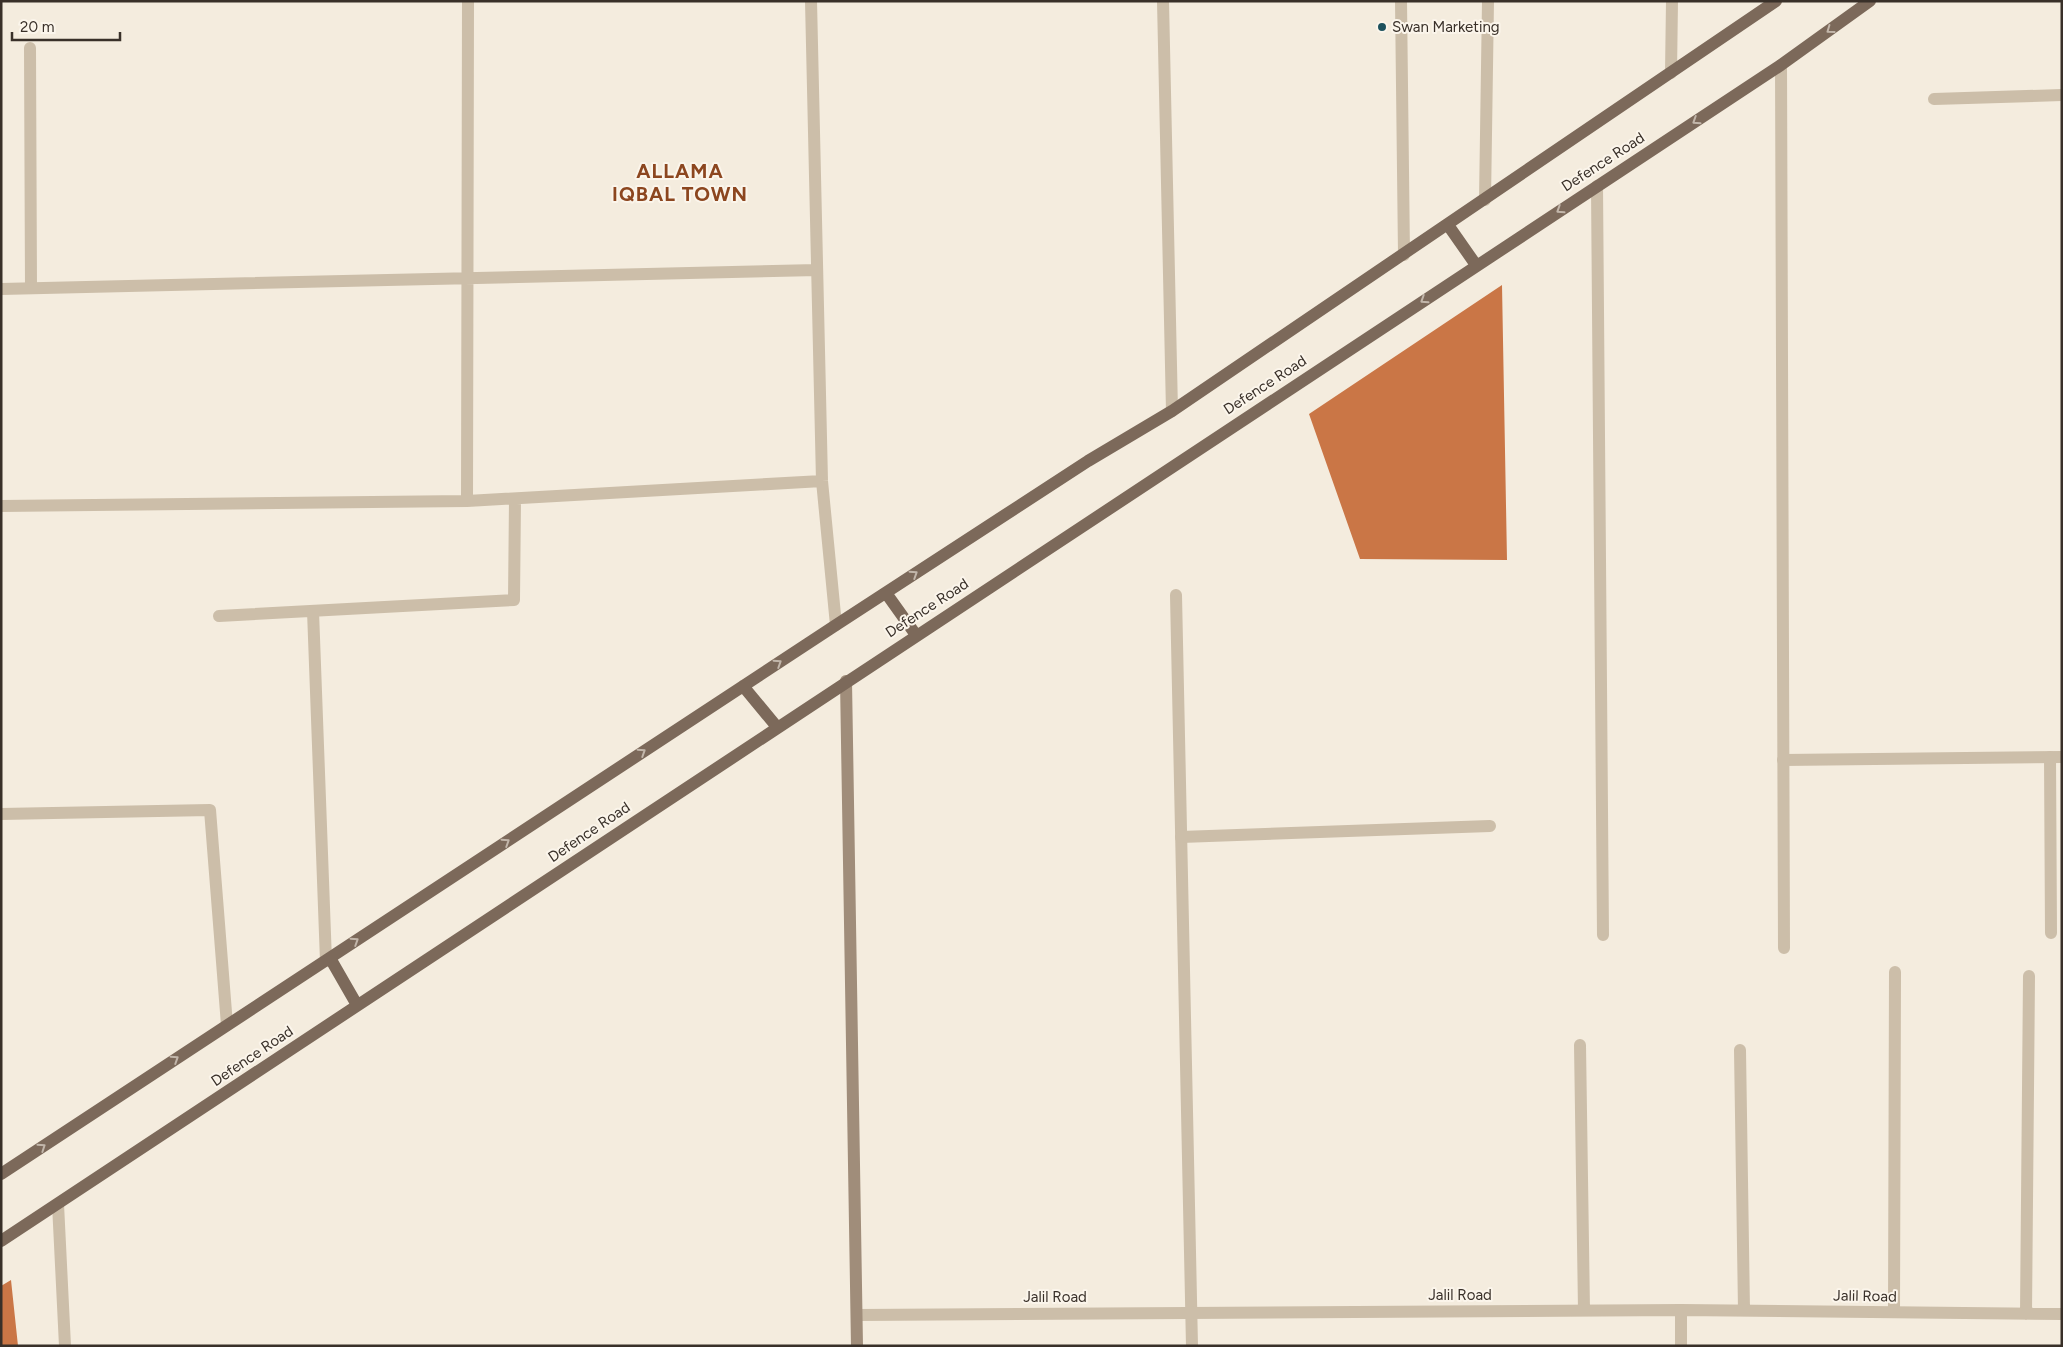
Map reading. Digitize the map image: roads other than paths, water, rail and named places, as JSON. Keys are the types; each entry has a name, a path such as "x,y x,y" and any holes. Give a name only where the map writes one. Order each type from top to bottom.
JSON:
{"main road":[{"name":"Defence Road","path":"1,1174 836,624 1088,461 1172,411 1776,1"},
{"name":"Defence Road","path":"1,1241 1781,65 1870,1"},
{"path":"1448,225 1476,265"},
{"path":"886,593 916,635"},
{"path":"743,686 777,727"},
{"path":"328,959 357,1005"}],"street":[{"path":"467,501 468,1"},
{"path":"811,1 822,481 836,624"},
{"path":"1163,1 1172,411"},
{"path":"1401,1 1404,255"},
{"path":"1485,200 1488,1"},
{"path":"1671,74 1672,1"},
{"path":"30,48 31,288"},
{"path":"1781,65 1784,948"},
{"path":"1934,99 2062,95"},
{"path":"1597,186 1602,935"},
{"path":"1,289 817,270"},
{"path":"1,506 467,501 822,481"},
{"path":"219,616 514,600 515,499"},
{"path":"1176,595 1192,1346"},
{"path":"314,611 328,959"},
{"path":"846,681 857,1346"},
{"path":"1783,760 2056,757 2051,932"},
{"path":"1,814 210,810 226,1025"},
{"path":"1181,838 1490,826"},
{"path":"1894,1312 1895,972"},
{"path":"2026,1314 2029,976"},
{"path":"1580,1045 1584,1310"},
{"path":"1740,1050 1744,1310"},
{"path":"58,1204 66,1346"},
{"name":"Jalil Road","path":"857,1314 1584,1310 2062,1314"},
{"path":"1681,1310 1681,1346"}],"place":[{"name":"Swan Marketing","path":"1382,27"}],"district":[{"name":"ALLAMA IQBAL TOWN","path":"680,182"}]}
